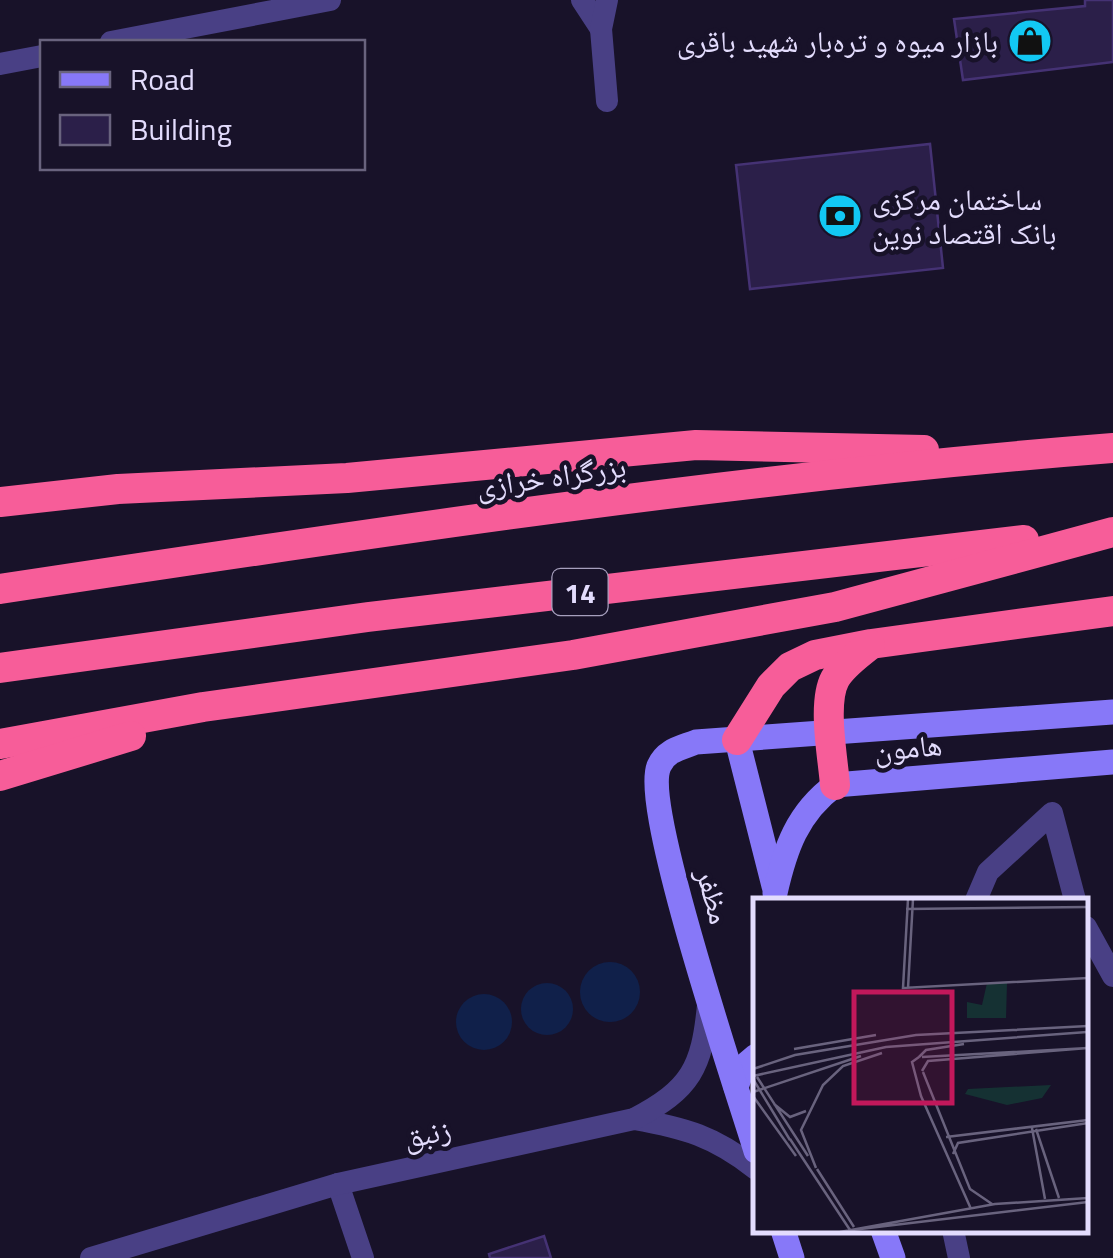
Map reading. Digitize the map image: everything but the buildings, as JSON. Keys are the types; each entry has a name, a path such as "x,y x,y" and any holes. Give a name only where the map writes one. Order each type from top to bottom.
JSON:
{"highway":[{"path":"0,502 118,489 347,478 696,445 1047,454"},
{"name":"بزرگراه خرازی","path":"0,589 705,490 1113,448"},
{"path":"0,744 184,710 573,655 835,607 1113,531"},
{"name":"14","path":"0,672 47,660 368,617 1113,531"},
{"path":"737,740 771,686 790,666 814,655 1113,611"},
{"path":"835,786 828,702 834,681 871,644"},
{"path":"0,776 126,738 322,689"}],"street":[{"path":"121,40 330,0"},
{"path":"582,0 601,29"},
{"path":"606,0 601,29 608,101"},
{"path":"0,64 40,56"},
{"name":"هامون","path":"662,830 656,792 658,768 668,752 696,742 1113,712"},
{"name":"مظفر","path":"737,740 776,897"},
{"name":"هامون","path":"776,897 784,852 802,816 817,798 835,786 1113,762"},
{"path":"977,898 988,872 1052,813 1074,898"},
{"name":"مظفر","path":"662,830 708,1000 753,1141"},
{"path":"1088,931 1113,976"},
{"name":"زنبق","path":"92,1258 338,1184 634,1119 666,1102 690,1077 704,1046 708,1000"},
{"path":"736,1087 743,1067 753,1059"},
{"path":"634,1119 687,1128 726,1145 753,1166"},
{"path":"338,1184 363,1258"},
{"path":"783,1233 792,1258"},
{"path":"884,1233 893,1258"},
{"path":"954,1233 960,1258"}],"water":[{"path":"610,962 632,970 640,992 632,1014 610,1022 588,1014 580,992 588,970"},
{"path":"547,983 565,991 573,1009 565,1027 547,1035 529,1027 521,1009 529,991"},
{"path":"484,994 504,1002 512,1022 504,1042 484,1050 464,1042 456,1022 464,1002"}],"place":[{"name":"بازار میوه و تره‌بار شهید باقری","path":"1030,41"},
{"name":"ساختمان مرکزی بانک اقتصاد نوین","path":"840,216"}]}
